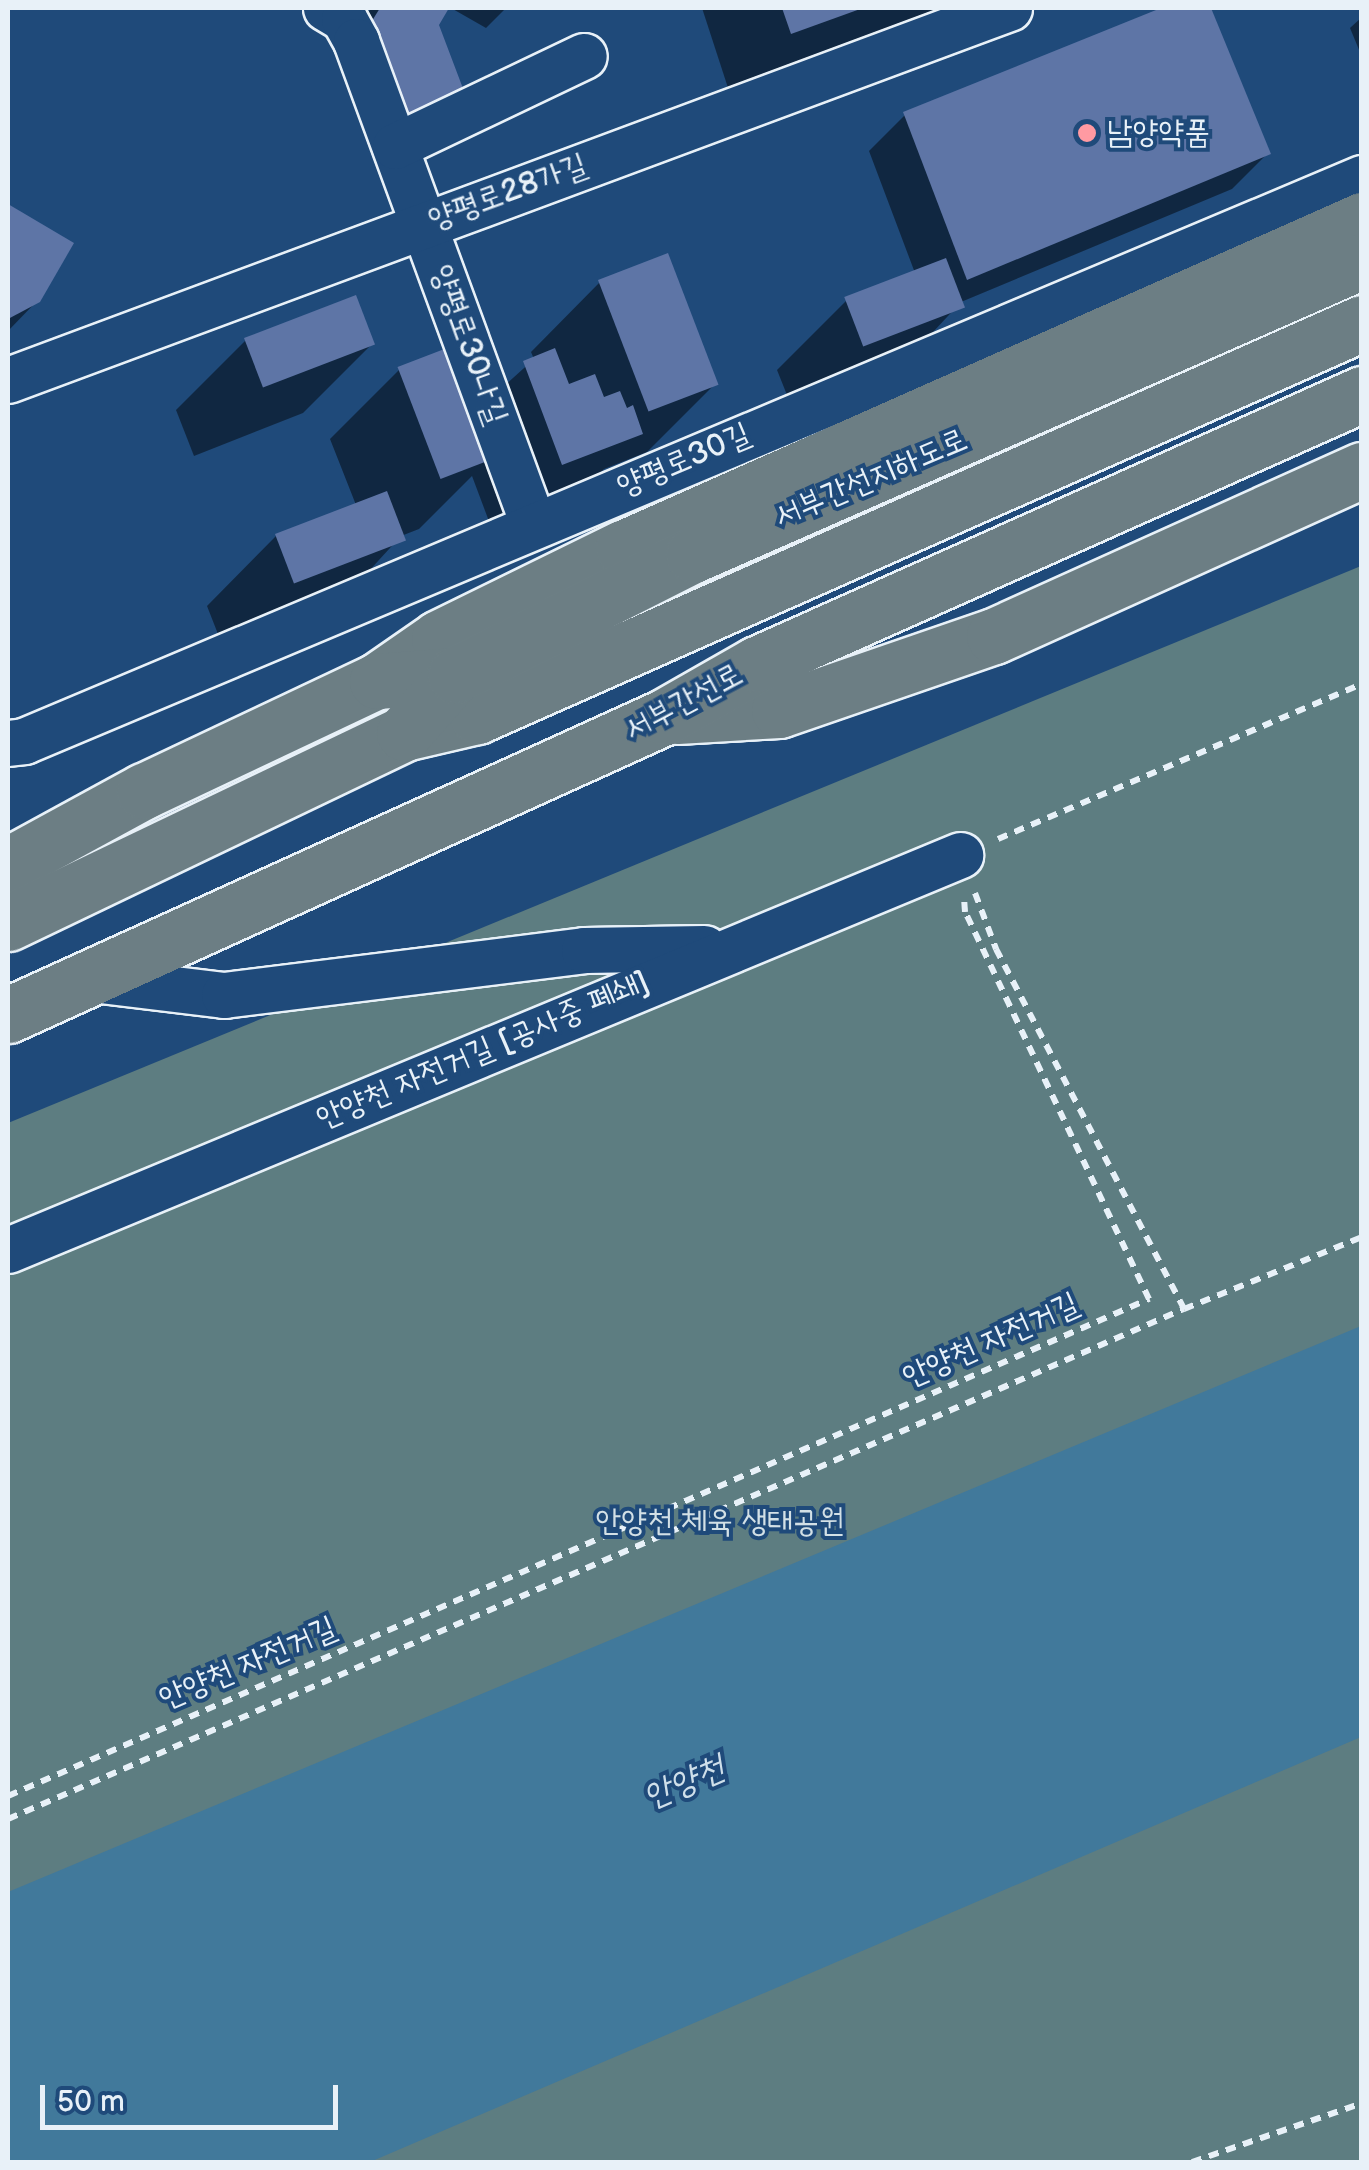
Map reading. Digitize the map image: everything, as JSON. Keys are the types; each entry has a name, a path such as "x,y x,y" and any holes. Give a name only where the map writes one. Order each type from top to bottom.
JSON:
{"main road":[{"path":"8,865 144,791 377,681 440,638 623,548 1362,220"},
{"name":"서부간선지하도로","path":"404,733 455,675 692,555 1362,261"},
{"name":"서부간선로","path":"8,922 404,733 477,716 1362,322"},
{"name":"서부간선로","path":"8,1015 664,717 757,664 1362,394"},
{"path":"664,717 779,710 994,636 1362,470"},
{"path":"377,681 455,675"}],"street":[{"name":"양평로28가길","path":"8,380 1008,8"},
{"name":"양평로30나길","path":"340,11 395,146 533,524"},
{"path":"395,146 584,56"},
{"name":"양평로30길","path":"8,743 1362,178"},
{"name":"안양천 자전거길 [공사중 폐쇄]","path":"8,1250 960,855"},
{"path":"92,979 224,995 584,950 731,947"}],"path":[{"path":"1184,1310 996,949 960,855 1362,684"},
{"name":"안양천 자전거길","path":"8,1796 1149,1299 966,912 960,855"},
{"path":"8,1820 1184,1310 1362,1237"},
{"path":"1192,2162 1362,2102"}],"green space":[{"name":"안양천 체육 생태공원","path":"1361,566 1361,2162 8,2162 8,1123"}],"water":[{"name":"안양천","path":"1361,1326 1361,1737 370,2162 8,2162 8,1892"}],"building":[{"path":"380,8 449,8 439,25 470,107 411,130 370,24"},
{"path":"782,8 863,8 791,34"},
{"name":"남양약품","path":"1161,8 1211,8 1271,154 967,280 903,112"},
{"path":"8,204 74,243 40,302 8,319"},
{"path":"668,253 719,385 649,412 598,280"},
{"path":"946,258 965,307 863,347 844,297"},
{"path":"356,295 375,344 263,387 244,338"},
{"path":"447,348 490,460 441,479 398,367"},
{"path":"555,348 569,384 595,374 604,397 620,391 627,408 633,405 643,434 562,465 523,361"},
{"path":"387,491 406,540 294,583 275,534"}],"place":[{"name":"남양약품","path":"1087,133"}]}
